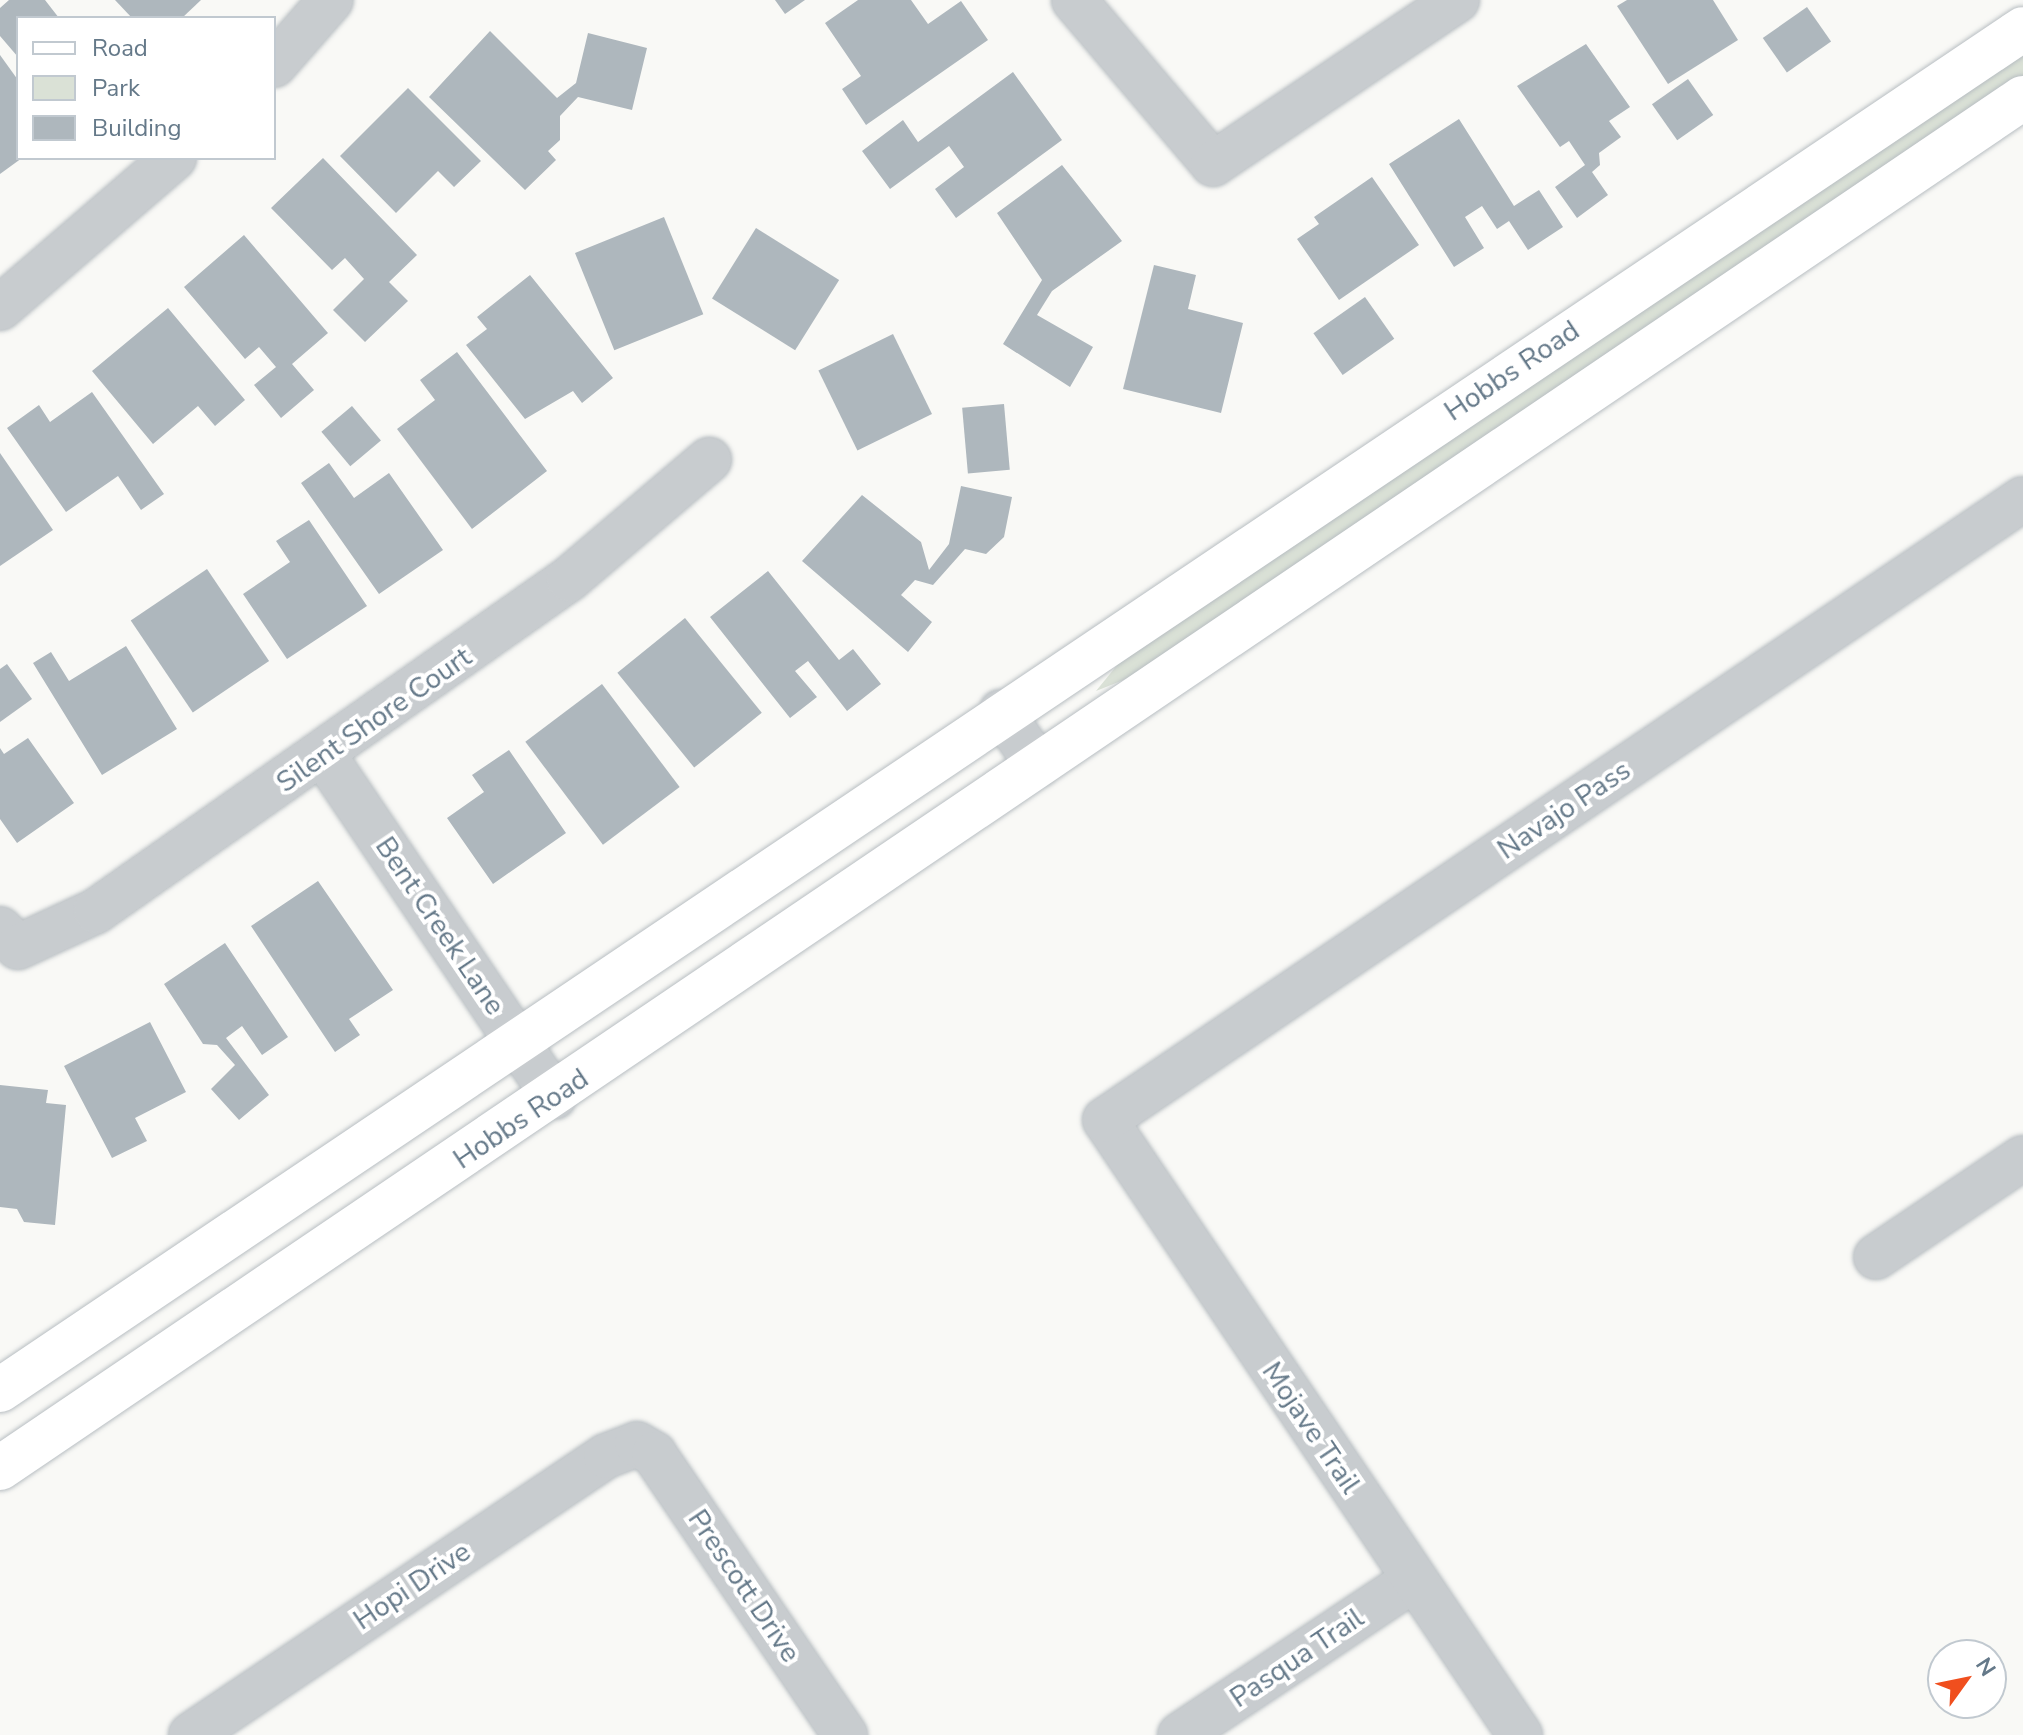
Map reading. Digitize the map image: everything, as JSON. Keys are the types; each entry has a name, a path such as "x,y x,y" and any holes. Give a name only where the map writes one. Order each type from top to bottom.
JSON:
{"street":[{"path":"276,63 331,0"},
{"path":"1074,0 1213,164 1457,0"},
{"name":"Hobbs Road","path":"0,1390 1001,712 2023,29"},
{"name":"Hobbs Road","path":"0,1468 554,1097 2023,98"},
{"path":"0,308 172,160"},
{"name":"Silent Shore Court","path":"9,938 96,911 325,757 569,579 709,460"},
{"name":"Navajo Pass","path":"1105,1120 2023,499"},
{"path":"1001,712 1038,765"},
{"name":"Bent Creek Lane","path":"325,757 554,1097"},
{"name":"Mojave Trail","path":"1105,1120 1520,1735"},
{"path":"1876,1257 2023,1158"},
{"name":"Hopi Drive","path":"191,1735 606,1456 637,1444"},
{"name":"Prescott Drive","path":"637,1444 654,1454 845,1735"},
{"name":"Pasqua Trail","path":"1180,1735 1413,1580"}],"green space":[{"path":"2023,48 2023,77 1136,675 1096,691 1127,653"}],"building":[{"path":"9,0 45,0 57,16 16,16 16,55 0,36 0,8"},
{"path":"115,0 201,0 184,16 130,16"},
{"path":"775,0 805,0 785,14"},
{"path":"858,0 911,0 928,24 961,1 988,40 866,125 842,89 861,76 825,23"},
{"path":"1627,0 1713,0 1738,40 1668,84 1617,6"},
{"path":"1807,7 1831,41 1787,72 1763,38"},
{"path":"490,31 557,98 576,83 588,33 647,48 632,110 578,97 560,116 560,140 548,151 556,160 525,190 429,97"},
{"path":"1586,44 1630,107 1609,121 1621,137 1599,153 1600,165 1592,172 1608,195 1577,218 1555,187 1585,165 1569,141 1560,147 1517,86"},
{"path":"0,55 16,77 16,160 19,160 0,174"},
{"path":"1013,72 1062,140 956,218 935,189 964,167 949,146 890,189 862,151 903,120 918,142"},
{"path":"1688,79 1713,115 1677,140 1652,104"},
{"path":"408,88 481,161 454,187 438,171 396,213 340,156"},
{"path":"1459,119 1514,206 1539,190 1563,227 1528,250 1509,221 1497,229 1482,206 1465,217 1484,248 1454,267 1389,164"},
{"path":"323,158 417,255 389,282 408,301 365,342 333,310 364,279 345,258 332,270 271,208"},
{"path":"1062,165 1122,241 1052,291 1037,315 1093,347 1070,387 1003,344 1042,280 997,213"},
{"path":"1372,177 1419,245 1339,300 1297,239 1319,224 1314,217"},
{"path":"664,217 703,314 614,350 575,253"},
{"path":"756,228 839,280 795,350 712,298"},
{"path":"244,235 328,333 292,364 314,390 281,418 254,385 276,367 259,347 245,359 184,287"},
{"path":"1154,265 1196,275 1188,309 1243,323 1221,413 1123,389"},
{"path":"530,275 613,378 582,403 573,391 525,419 466,345 487,329 477,317"},
{"path":"1365,297 1394,339 1343,375 1313,333"},
{"path":"168,308 245,400 215,426 198,406 153,444 92,371"},
{"path":"893,334 932,414 857,450 818,370"},
{"path":"457,352 547,471 472,529 397,429 435,400 420,380"},
{"path":"92,392 164,494 141,510 118,476 66,512 7,428 39,405 50,422"},
{"path":"1004,404 1010,470 968,473 962,408"},
{"path":"352,406 381,440 350,466 321,432"},
{"path":"0,453 53,530 0,566"},
{"path":"329,463 354,498 389,473 443,550 379,594 301,483"},
{"path":"961,486 1012,497 1004,537 986,554 965,549 933,585 915,580 901,595 932,622 908,652 802,561 862,495 921,542 929,570 949,544"},
{"path":"309,520 367,606 287,659 243,594 290,562 276,541"},
{"path":"207,569 269,661 193,712 131,620"},
{"path":"768,571 839,660 853,649 881,684 847,711 808,661 795,671 817,697 790,718 710,617"},
{"path":"685,618 762,713 694,768 617,673"},
{"path":"126,646 177,729 102,775 33,663 51,652 69,681"},
{"path":"7,664 32,699 0,722 0,669"},
{"path":"602,684 680,787 603,845 525,742"},
{"path":"28,738 74,803 17,843 0,819 0,748 4,754"},
{"path":"509,750 566,833 493,884 447,818 484,792 472,775"},
{"path":"318,881 393,990 349,1019 360,1035 335,1052 251,926"},
{"path":"225,943 288,1037 262,1055 242,1026 226,1038 269,1095 239,1120 211,1089 235,1065 217,1045 203,1044 164,984"},
{"path":"150,1022 186,1092 135,1118 147,1141 112,1158 64,1066"},
{"path":"0,1085 48,1090 46,1103 66,1105 55,1225 24,1222 17,1209 0,1207"}]}
